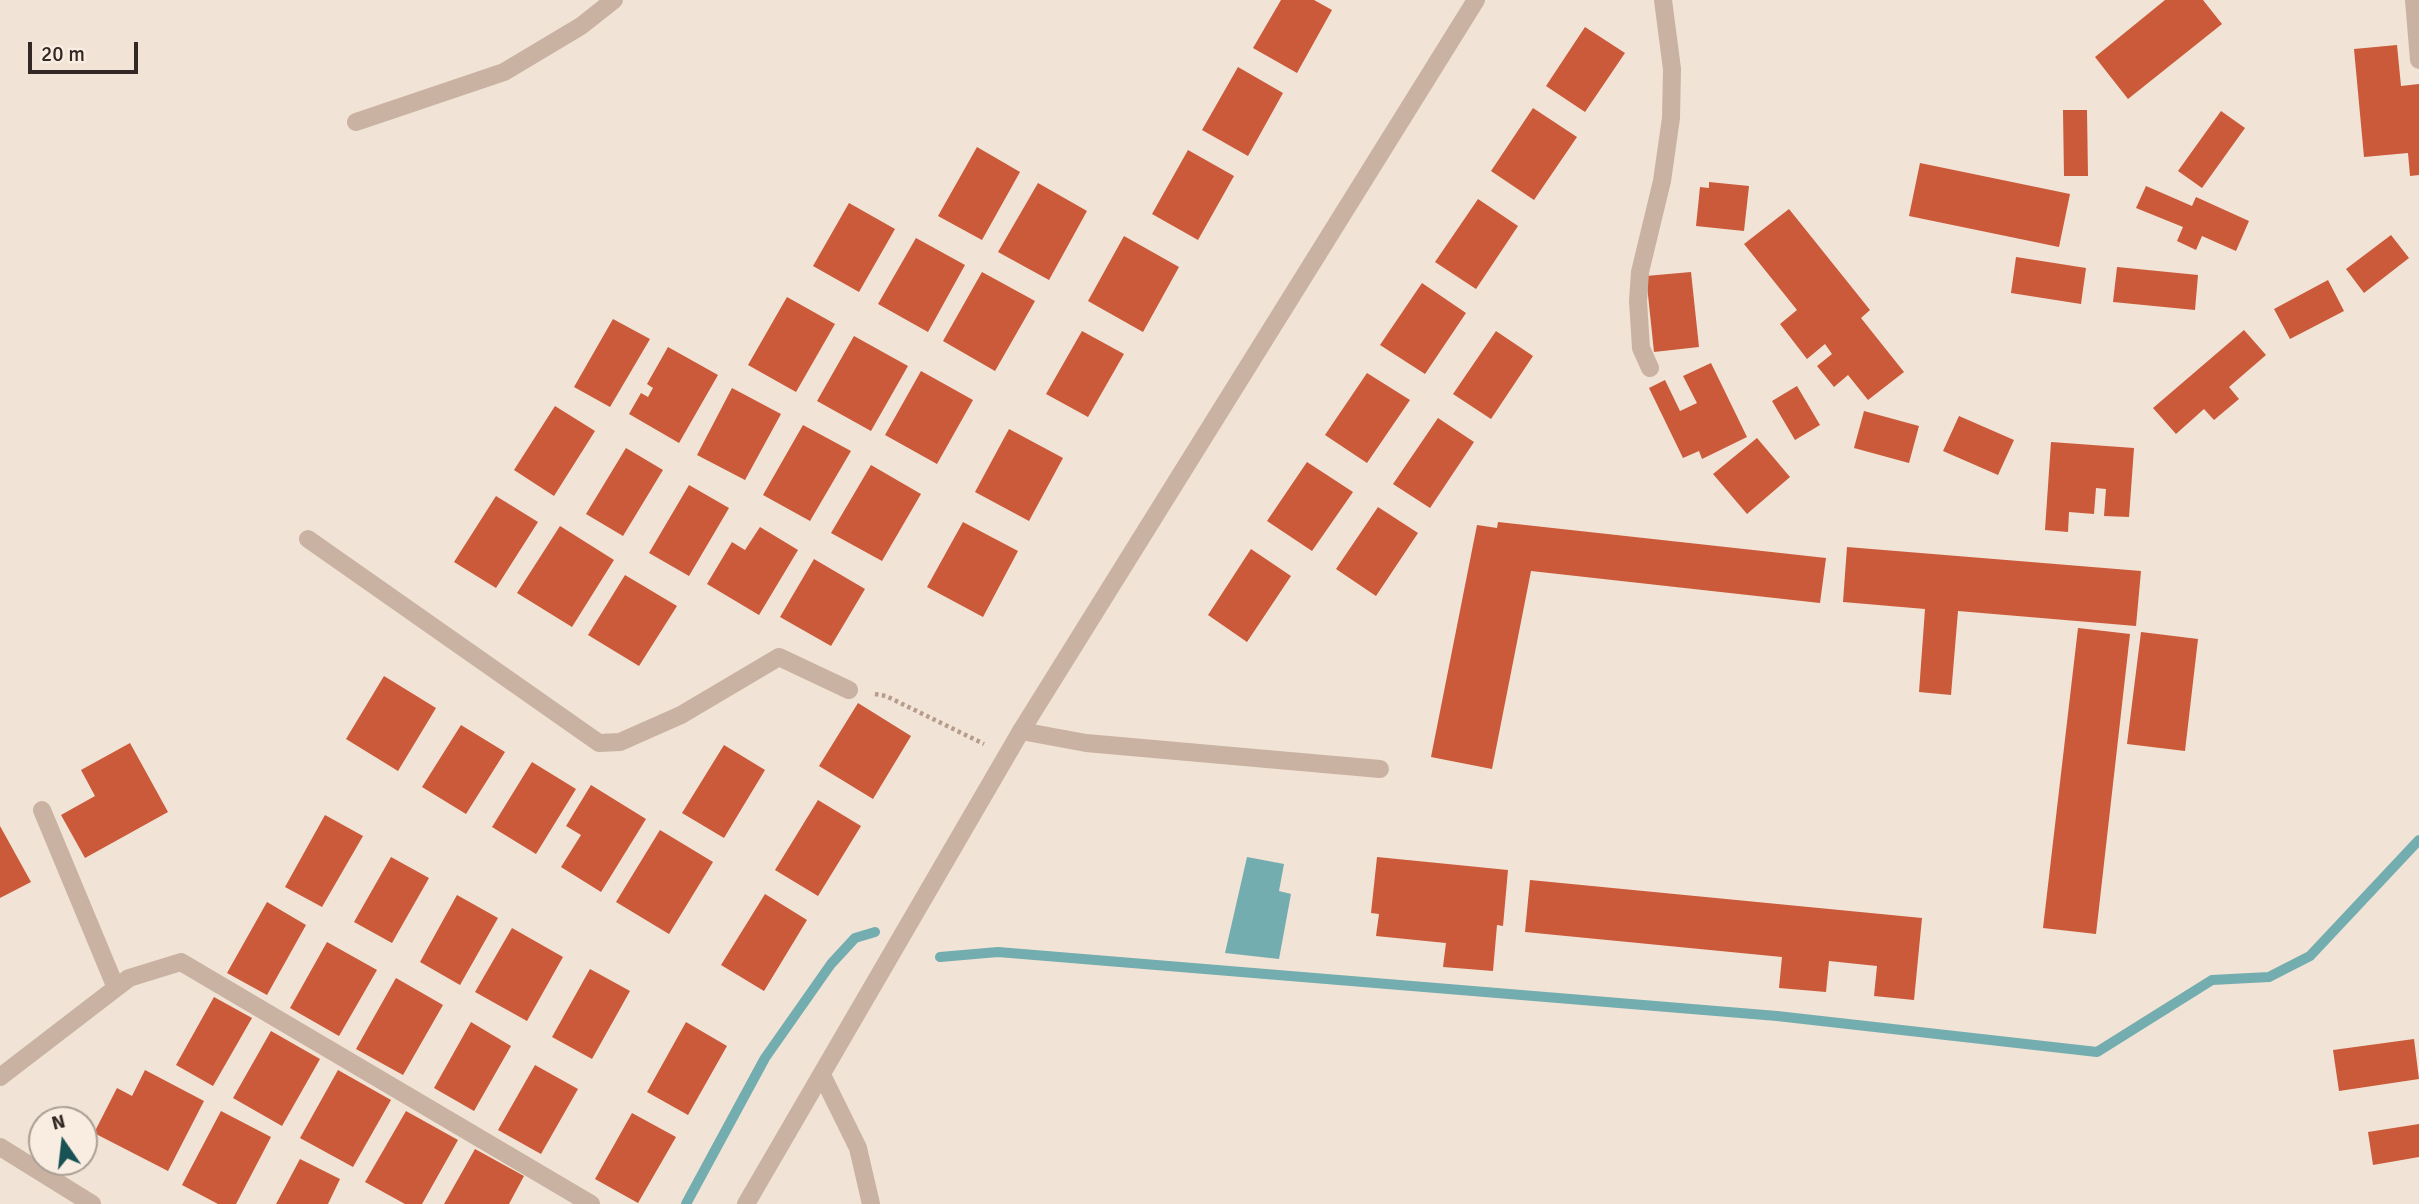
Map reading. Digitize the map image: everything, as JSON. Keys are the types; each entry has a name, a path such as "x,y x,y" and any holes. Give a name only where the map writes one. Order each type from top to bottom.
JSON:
{"street":[{"path":"356,122 504,72 581,26 614,0"},
{"path":"746,1204 1021,731 1476,0"},
{"path":"1650,368 1641,348 1638,300 1640,272 1662,181 1671,118 1672,69 1663,0"},
{"path":"2414,0 2419,60"},
{"path":"308,539 599,743 620,742 681,715 779,657 849,690"},
{"path":"1021,731 1086,743 1380,769"},
{"path":"42,810 116,988"},
{"path":"0,1077 129,978 181,962 591,1204"},
{"path":"822,1075 858,1148 871,1204"},
{"path":"0,1147 92,1204"}],"path":[{"path":"849,690 886,695 1006,756"}],"water":[{"path":"1247,857 1284,864 1279,891 1291,894 1279,959 1225,953"}],"building":[{"path":"1281,0 1314,0 1332,10 1297,73 1253,48"},
{"path":"2165,0 2203,0 2222,24 2128,99 2095,57"},
{"path":"1585,27 1625,53 1585,112 1546,86"},
{"path":"2397,45 2401,86 2419,84 2419,175 2410,176 2408,153 2364,157 2354,49"},
{"path":"1238,67 1283,93 1248,156 1202,130"},
{"path":"1533,108 1577,137 1534,200 1491,171"},
{"path":"2063,110 2087,110 2088,176 2064,176"},
{"path":"2221,111 2245,128 2202,188 2178,171"},
{"path":"977,147 1020,172 982,240 938,216"},
{"path":"1188,150 1234,176 1198,240 1152,214"},
{"path":"1920,163 2070,194 2059,247 1909,216"},
{"path":"1709,182 1749,186 1744,231 1696,226 1700,187 1709,188"},
{"path":"1038,183 1087,211 1049,280 998,252"},
{"path":"2146,186 2192,206 2196,197 2249,221 2236,251 2202,236 2196,250 2177,241 2183,227 2136,208"},
{"path":"1478,199 1518,226 1476,289 1435,262"},
{"path":"849,203 895,229 859,292 813,266"},
{"path":"1789,209 1870,310 1861,318 1904,372 1868,400 1848,375 1834,387 1817,366 1832,354 1825,344 1807,359 1780,324 1797,310 1744,244"},
{"path":"2391,235 2409,258 2364,293 2346,269"},
{"path":"1124,236 1179,267 1143,332 1088,301"},
{"path":"916,238 965,265 928,332 878,304"},
{"path":"2016,257 2086,268 2081,304 2011,293"},
{"path":"2117,267 2198,275 2195,310 2113,302"},
{"path":"982,272 1035,301 995,371 943,341"},
{"path":"1691,272 1699,347 1654,352 1646,276"},
{"path":"2328,280 2344,311 2290,339 2274,309"},
{"path":"1422,283 1466,313 1425,374 1380,345"},
{"path":"787,297 835,324 796,392 748,365"},
{"path":"613,319 650,339 610,407 574,387"},
{"path":"2244,330 2266,355 2229,387 2239,399 2214,420 2204,409 2176,434 2153,408"},
{"path":"1082,331 1124,354 1088,417 1046,394"},
{"path":"1496,331 1533,356 1491,419 1453,394"},
{"path":"854,336 908,366 871,431 817,401"},
{"path":"668,347 718,375 679,443 629,414 641,393 648,397 653,388 647,384"},
{"path":"1711,363 1747,437 1702,459 1699,451 1683,458 1649,388 1665,380 1680,411 1697,403 1683,376"},
{"path":"921,371 973,400 937,464 885,435"},
{"path":"1367,373 1410,400 1367,463 1325,435"},
{"path":"1797,386 1820,425 1795,440 1772,401"},
{"path":"732,388 781,414 745,480 697,455"},
{"path":"555,406 595,431 554,496 514,470"},
{"path":"1864,411 1919,426 1909,463 1854,448"},
{"path":"1959,416 2014,440 1998,475 1943,451"},
{"path":"1438,418 1474,442 1430,508 1393,484"},
{"path":"803,425 851,451 810,521 763,495"},
{"path":"1009,429 1063,458 1029,521 975,492"},
{"path":"1757,438 1790,477 1747,514 1713,474"},
{"path":"2051,442 2134,448 2129,517 2104,516 2106,489 2096,488 2094,514 2069,512 2068,532 2045,530"},
{"path":"626,448 663,470 623,536 586,514"},
{"path":"1307,462 1353,492 1312,551 1267,521"},
{"path":"871,465 921,494 882,561 831,533"},
{"path":"689,485 729,508 689,576 649,553"},
{"path":"496,496 538,522 496,588 454,562"},
{"path":"1378,507 1418,533 1376,596 1336,569"},
{"path":"963,522 1018,551 983,617 927,587"},
{"path":"1498,522 1826,558 1820,603 1531,571 1492,769 1431,757 1477,525 1497,528"},
{"path":"560,526 614,560 572,627 517,593"},
{"path":"760,527 798,550 759,615 707,584 732,542 745,550"},
{"path":"1847,547 2141,571 2136,626 1958,611 1951,695 1919,692 1925,609 1843,602"},
{"path":"1251,549 1291,576 1247,642 1208,615"},
{"path":"814,559 865,589 831,646 780,617"},
{"path":"625,575 677,606 639,666 588,635"},
{"path":"2078,628 2130,634 2096,934 2043,928"},
{"path":"2141,632 2198,639 2185,751 2127,744"},
{"path":"384,676 436,708 398,771 346,739"},
{"path":"858,703 911,736 873,799 819,766"},
{"path":"461,725 505,752 466,814 422,787"},
{"path":"130,743 168,812 85,858 61,815 95,796 81,770"},
{"path":"724,745 765,770 724,838 682,813"},
{"path":"532,762 576,789 536,854 492,827"},
{"path":"591,785 646,819 601,892 561,867 581,835 566,826"},
{"path":"818,800 861,826 818,896 775,870"},
{"path":"325,815 363,836 322,907 285,887"},
{"path":"0,826 31,882 0,898"},
{"path":"660,830 713,862 669,934 616,902"},
{"path":"391,857 429,878 392,943 354,922"},
{"path":"1377,857 1508,870 1503,926 1497,925 1493,971 1443,967 1446,943 1376,936 1379,914 1371,913"},
{"path":"1530,880 1922,918 1914,1000 1874,996 1877,966 1829,961 1826,992 1779,988 1782,957 1525,932"},
{"path":"765,894 807,920 764,991 721,965"},
{"path":"457,895 498,918 460,985 420,962"},
{"path":"267,902 306,925 267,995 227,973"},
{"path":"512,928 563,957 527,1021 475,992"},
{"path":"327,942 377,970 339,1036 290,1008"},
{"path":"590,969 630,991 592,1059 552,1037"},
{"path":"396,978 443,1005 403,1075 356,1049"},
{"path":"214,997 252,1018 213,1086 176,1065"},
{"path":"471,1022 511,1046 474,1111 434,1088"},
{"path":"686,1022 727,1046 688,1115 647,1092"},
{"path":"271,1031 320,1059 282,1126 233,1098"},
{"path":"2414,1039 2419,1079 2339,1091 2333,1050"},
{"path":"535,1065 578,1089 541,1154 498,1130"},
{"path":"145,1070 204,1101 168,1171 98,1135 98,1125 117,1088 132,1096"},
{"path":"338,1070 391,1100 353,1167 300,1138"},
{"path":"221,1111 271,1137 236,1204 218,1204 182,1185"},
{"path":"406,1111 458,1140 422,1204 405,1204 365,1182"},
{"path":"632,1113 676,1137 638,1203 595,1179"},
{"path":"2419,1124 2419,1157 2373,1165 2368,1132"},
{"path":"475,1149 524,1176 509,1204 444,1204"},
{"path":"300,1159 340,1179 328,1204 276,1204"}],"waterway":[{"path":"940,957 998,952 1777,1016 2097,1052 2212,980 2269,977 2310,956 2419,840"},
{"path":"686,1204 765,1058 831,964 855,938 875,932"}]}
